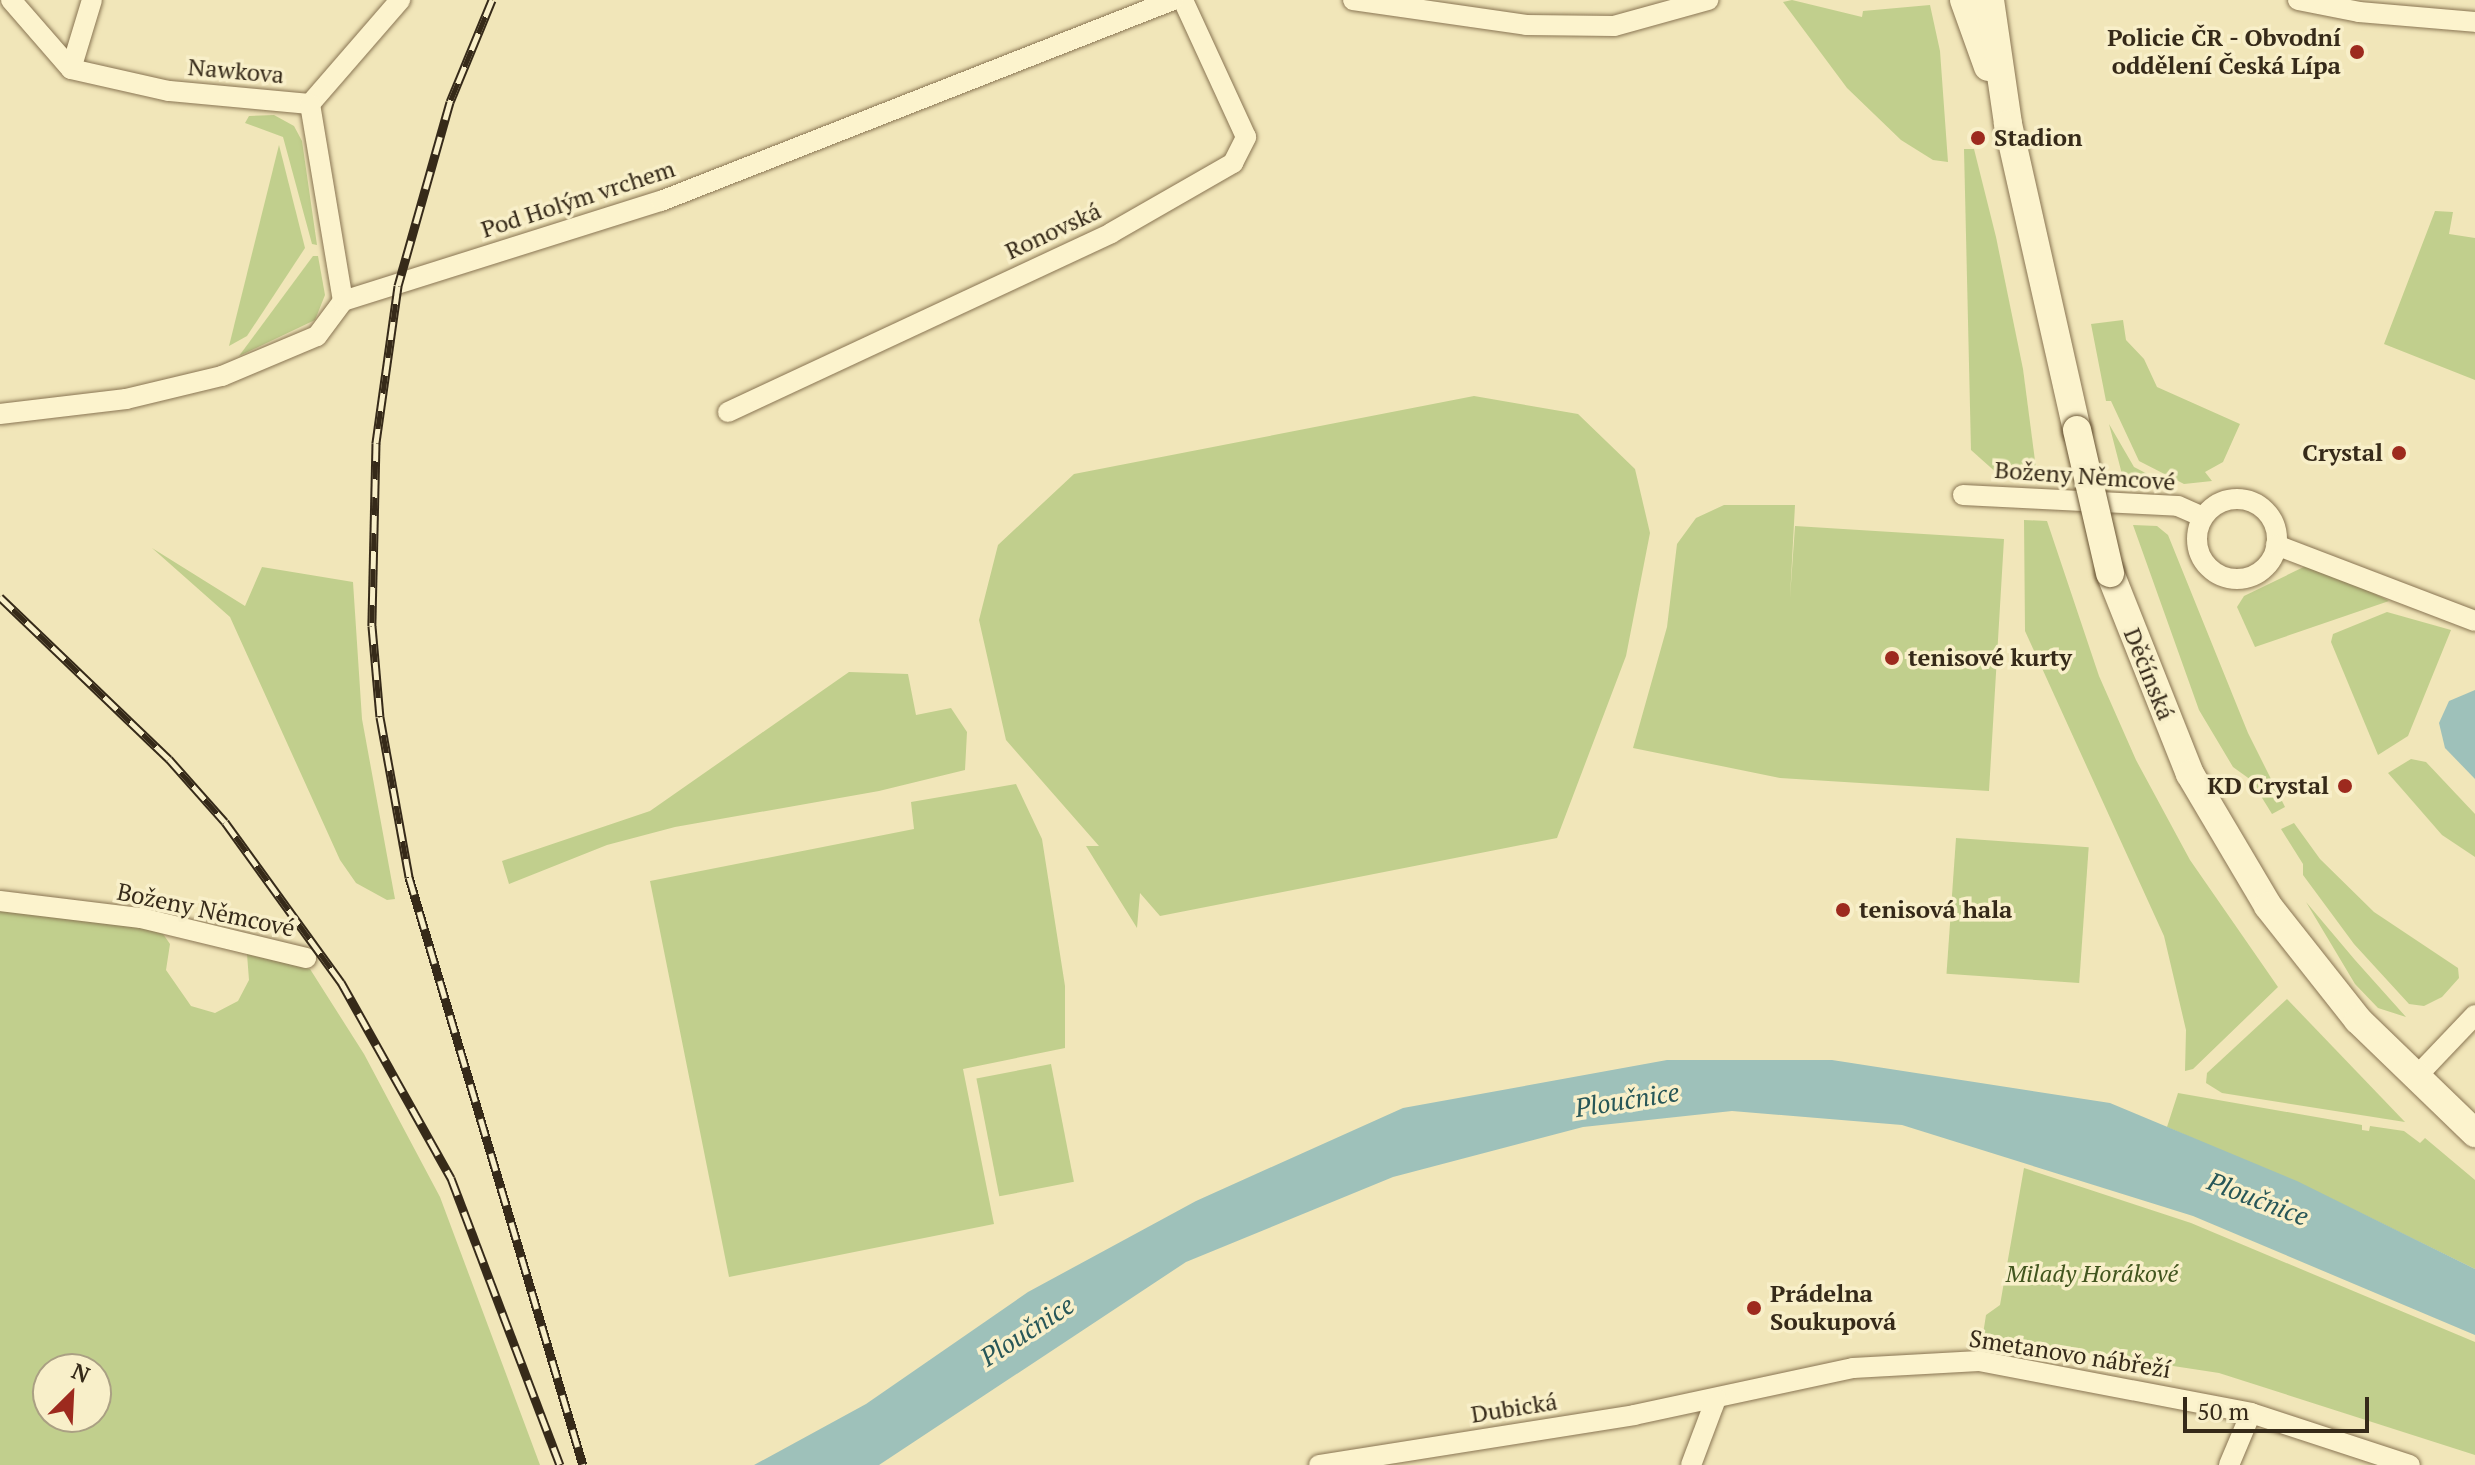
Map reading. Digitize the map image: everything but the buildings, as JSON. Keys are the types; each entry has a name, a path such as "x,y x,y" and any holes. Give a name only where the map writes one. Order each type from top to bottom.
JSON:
{"main road":[{"name":"Děčínská","path":"1964,0 2008,124"},
{"name":"Děčínská","path":"1990,0 2008,124 2110,573 2190,774 2241,863 2333,991 2415,1078 2475,1133"}],"street":[{"path":"11,0 71,69"},
{"path":"71,69 92,0"},
{"name":"Nawkova","path":"71,69 169,91 310,104 400,0"},
{"name":"Pod Holým vrchem","path":"343,301 661,201 1173,0"},
{"name":"Ronovská","path":"728,412 1111,233 1233,163 1246,137 1183,0"},
{"path":"1353,0 1526,25 1614,26 1708,0"},
{"path":"2298,0 2359,12 2475,22"},
{"path":"0,414 126,399 222,376 317,336 343,301 310,104"},
{"name":"Boženy Němcové","path":"1963,495 2167,505 2203,517"},
{"name":"Boženy Němcové","path":"2224,501 2250,501 2271,516 2276,545 2267,567 2256,575 2230,580 2206,567 2196,542 2203,517 2224,501"},
{"path":"2276,545 2475,621"},
{"name":"Boženy Němcové","path":"0,901 141,918 306,958"},
{"path":"2415,1078 2475,1015"},
{"name":"Smetanovo nábřeží","path":"1716,1399 1853,1368 1979,1361 2251,1413 2410,1465"},
{"path":"1691,1465 1716,1399"},
{"name":"Dubická","path":"1319,1465 1716,1399"},
{"path":"2229,1465 2251,1413"}],"green space":[{"path":"1792,0 1862,17 1863,11 1930,5 1940,51 1948,162 1933,160 1901,140 1847,88 1783,2"},
{"path":"274,115 294,126 302,141 317,245 312,244 283,137 245,123 249,116"},
{"path":"279,145 305,248 247,336 229,346"},
{"path":"1964,149 1974,149 1996,237 2023,369 2037,476 1999,475 1971,450"},
{"path":"2435,211 2453,212 2449,234 2475,238 2475,380 2384,344"},
{"path":"313,256 318,256 325,295 315,320 239,356"},
{"path":"2123,320 2126,340 2144,359 2157,387 2240,424 2223,462 2205,472 2212,481 2184,484 2139,461 2111,401 2106,401 2091,324"},
{"path":"1474,396 1578,414 1635,469 1650,533 1626,656 1557,838 1160,916 1140,893 1137,928 1086,846 1099,846 1006,740 979,620 998,545 1074,474"},
{"path":"2109,424 2134,467 2165,483 2124,482"},
{"name":"tenisové kurty","path":"1724,505 1795,505 1790,598 1795,526 2004,539 1989,791 1780,778 1633,748 1667,627 1677,544 1696,518"},
{"path":"2024,520 2047,521 2099,676 2136,760 2190,860 2278,987 2193,1069 2185,1071 2186,1030 2164,936 2025,631"},
{"path":"2133,525 2157,526 2168,535 2248,733 2285,807 2272,814 2251,780 2233,767 2199,710"},
{"path":"152,548 245,606 262,567 353,582 362,719 395,899 387,900 356,883 340,860 230,617"},
{"path":"2314,562 2389,601 2255,647 2237,607 2244,596"},
{"path":"2387,612 2451,630 2408,736 2378,755 2331,642 2333,634"},
{"path":"849,672 908,674 916,715 951,708 967,732 965,770 879,791 675,827 607,845 509,884 502,861 650,811"},
{"path":"2411,759 2426,762 2475,814 2475,857 2442,835 2388,773"},
{"path":"1016,784 1042,839 1065,986 1065,1048 963,1069 994,1224 729,1277 650,881 914,829 911,802"},
{"path":"2294,823 2320,859 2374,912 2458,968 2459,978 2442,997 2424,1006 2409,1004 2354,944 2303,875 2303,864 2281,829"},
{"path":"1956,838 2089,847 2079,983 1947,974"},
{"path":"2306,902 2406,1017 2378,1008 2355,984"},
{"path":"0,908 161,931 170,944 166,970 191,1006 215,1013 238,1001 249,980 247,954 310,969 364,1054 440,1197 540,1465 0,1465"},
{"path":"2287,999 2405,1122 2222,1093 2206,1083 2207,1073"},
{"path":"1051,1064 1074,1182 999,1196 976,1079"},
{"path":"2178,1093 2362,1125 2362,1130 2369,1131 2370,1126 2404,1131 2420,1143 2425,1138 2475,1180 2475,1269 2332,1199 2167,1127"},
{"name":"Milady Horákové","path":"2024,1168 2191,1223 2475,1342 2475,1455 2219,1373 2049,1347 1981,1347 1986,1315 2000,1305"}],"water":[{"path":"2475,690 2475,779 2445,748 2439,723 2449,701"},
{"name":"Ploučnice","path":"1667,1060 1832,1060 2110,1103 2297,1181 2475,1269 2475,1335 2193,1216 1902,1125 1732,1111 1583,1127 1393,1177 1186,1262 879,1465 754,1465 866,1404 1028,1292 1196,1201 1403,1108"}],"railway":[{"path":"492,0 450,102 398,286 376,443 372,626 380,717 409,877 583,1465"},
{"path":"0,597 169,759 225,822 341,982 451,1178 560,1465"}],"place":[{"name":"Policie ČR - Obvodní oddělení Česká Lípa","path":"2357,52"},
{"name":"Stadion","path":"1978,138"},
{"name":"Crystal","path":"2399,453"},
{"name":"tenisové kurty","path":"1892,658"},
{"name":"KD Crystal","path":"2345,786"},
{"name":"tenisová hala","path":"1843,910"},
{"name":"Prádelna Soukupová","path":"1754,1308"}]}
